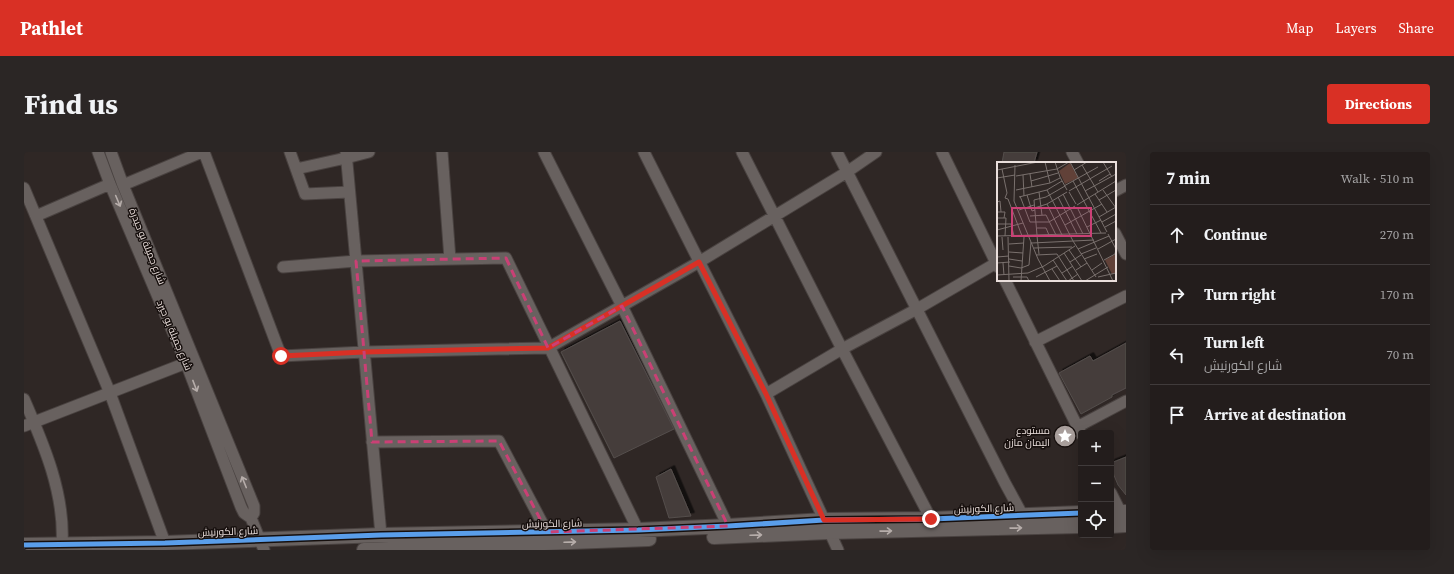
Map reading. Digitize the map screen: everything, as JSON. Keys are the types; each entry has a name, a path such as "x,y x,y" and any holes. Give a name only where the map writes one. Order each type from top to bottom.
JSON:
{"street":[{"name":"شارع جميلة بو حيرد","path":"98,152 110,184 186,363 241,507 244,513 251,518"},
{"name":"شارع جميلة بو حيدرة","path":"111,152 123,185 254,506 254,513 251,518"},
{"path":"123,185 203,152 281,356 364,352 548,348 699,262 847,172 876,152"},
{"path":"290,152 305,194 349,192"},
{"path":"296,169 346,155 369,152"},
{"path":"442,152 450,259"},
{"path":"544,152 622,306 728,526"},
{"path":"644,152 766,394 838,550"},
{"path":"742,152 774,217 931,519"},
{"path":"837,152 1023,516"},
{"path":"766,394 842,349 997,264 942,152"},
{"path":"1072,152 1077,162"},
{"path":"346,155 381,535"},
{"path":"36,216 110,184"},
{"path":"1116,190 1126,185"},
{"path":"24,188 110,393 165,543"},
{"path":"1116,235 1126,254"},
{"path":"283,267 356,261 506,258 548,348 638,530"},
{"path":"1004,281 1079,430"},
{"path":"1035,342 1126,296"},
{"path":"29,424 186,363"},
{"path":"24,399 29,424 55,479 63,527 62,544"},
{"path":"1081,430 1126,401"},
{"path":"372,442 499,441 547,532"},
{"path":"1114,500 1122,517 1114,524"},
{"name":"شارع الكورنيش","path":"364,550 826,526 931,519 1078,514"},
{"path":"251,518 262,545"},
{"name":"شارع الكورنيش","path":"24,545 165,543 262,545 381,535 638,530 728,526 1078,526"}],"highlighted area":[{"path":"506,258 548,348 622,306 728,526 547,532 499,441 372,442 356,261"}],"building":[{"path":"1004,152 1037,152 1034,162 1002,162"},
{"path":"620,321 674,429 614,458 561,352"},
{"path":"1126,343 1126,388 1081,414 1059,373 1090,356 1093,361"},
{"path":"1126,457 1126,495 1118,485 1114,475 1114,462"},
{"path":"671,469 691,516 669,518 656,477"}],"cycle path":[{"path":"24,545 165,543 381,535 638,530 824,520 931,519 1078,513"}],"place":[{"name":"مستودع اليمان مازن","path":"1065,436"}],"route":[{"path":"281,356 364,352 548,348 699,262 766,394 824,520 931,519"}]}
